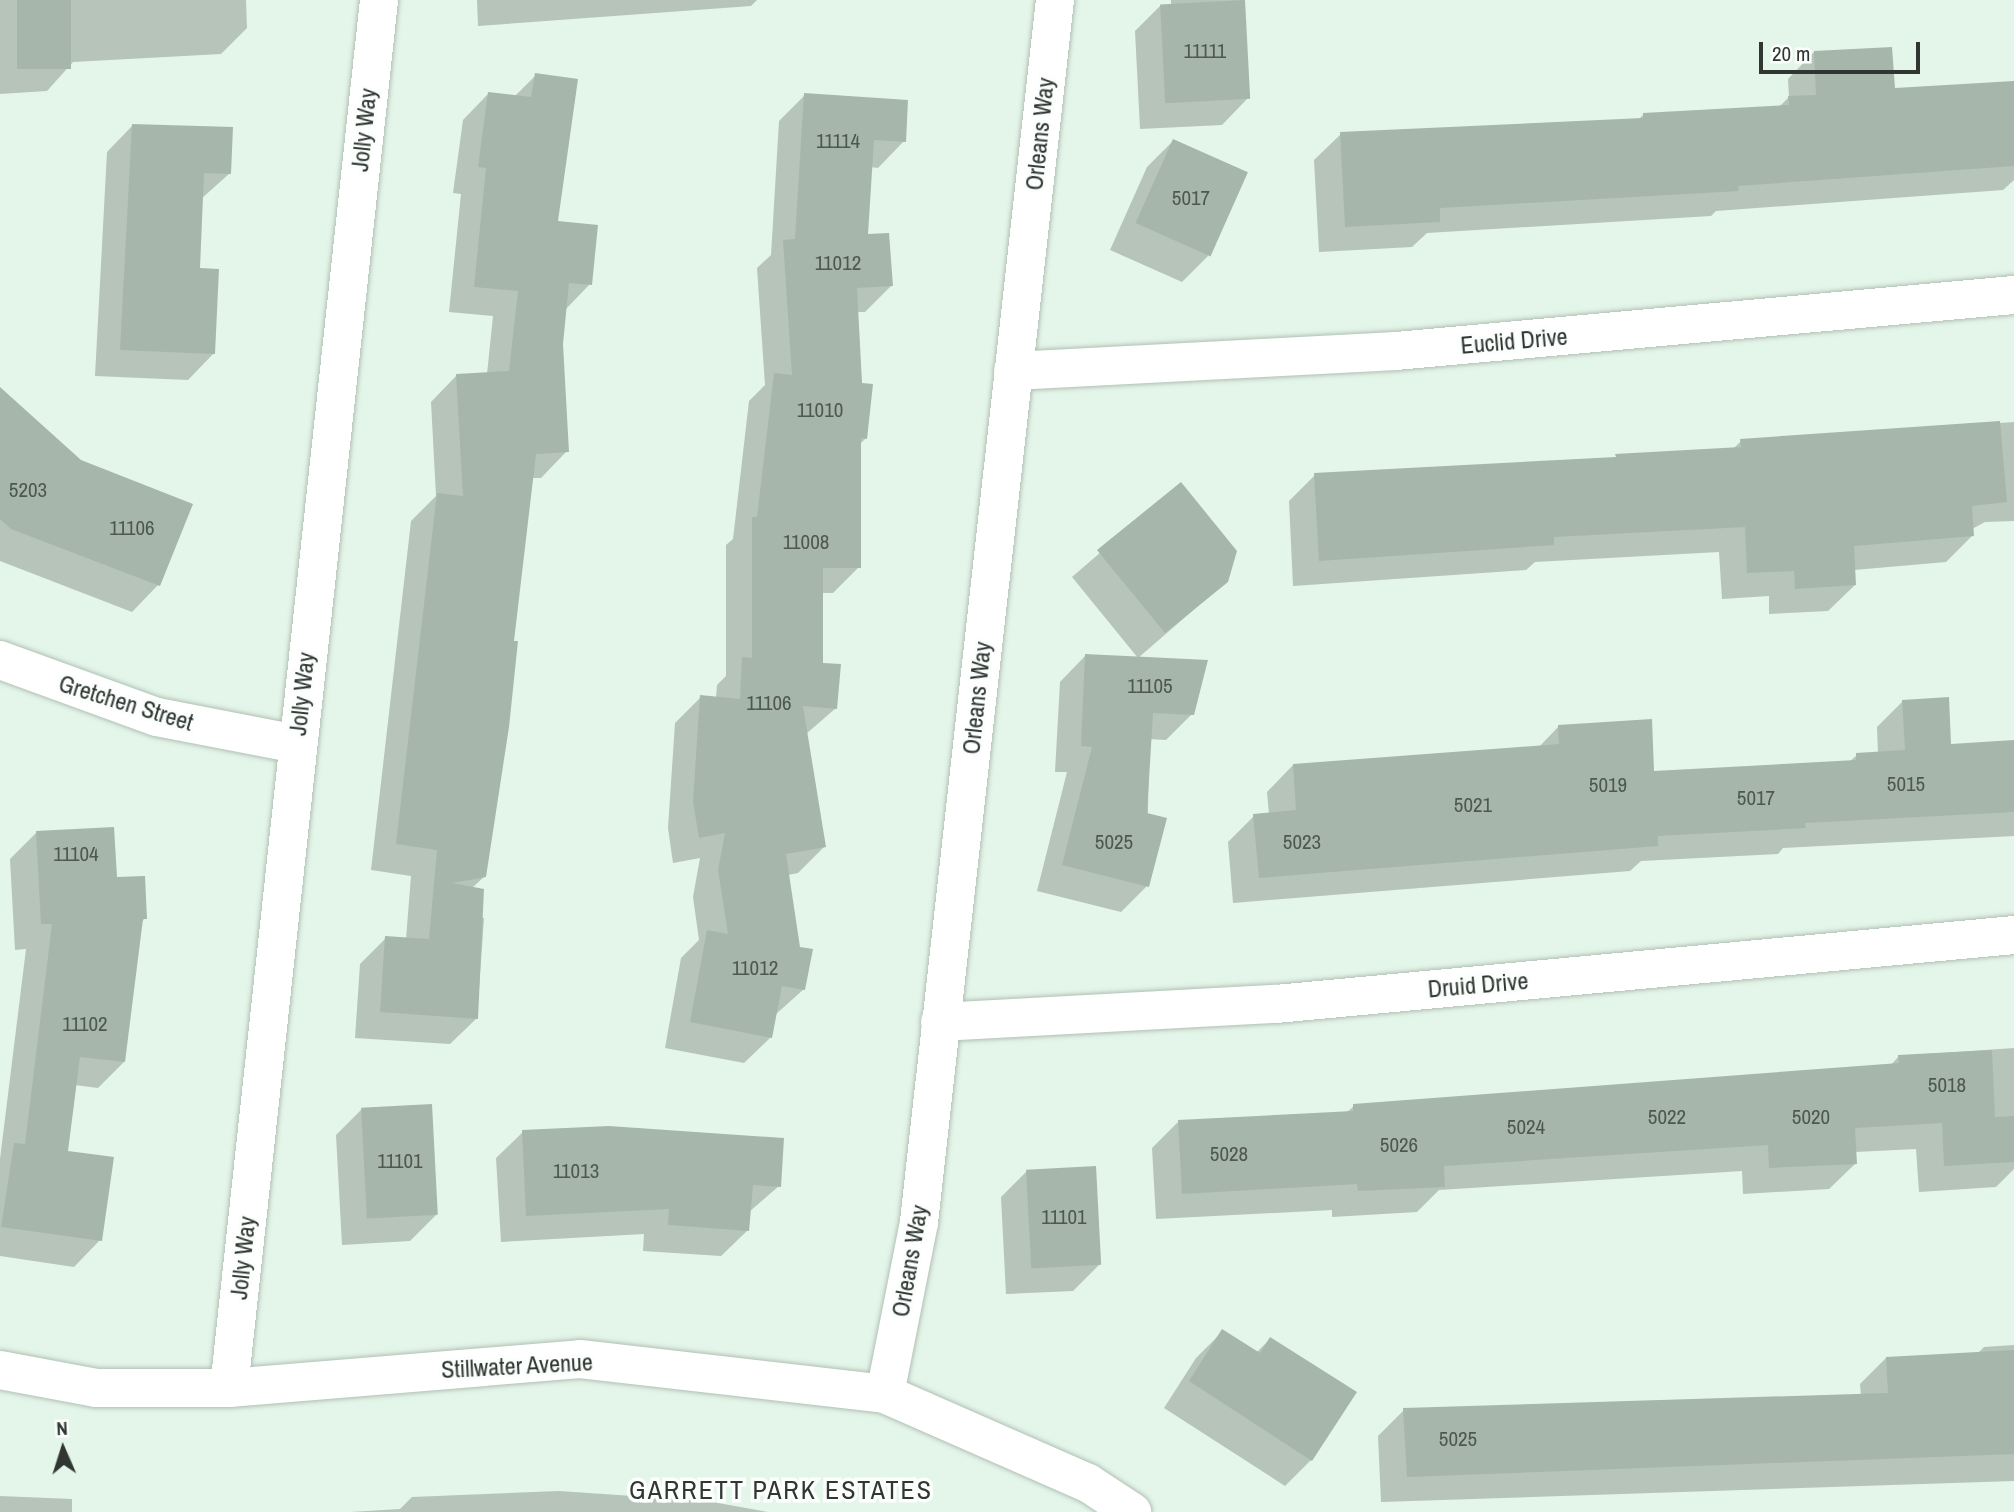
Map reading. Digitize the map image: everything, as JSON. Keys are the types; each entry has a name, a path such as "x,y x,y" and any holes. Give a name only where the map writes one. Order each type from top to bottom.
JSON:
{"street":[{"name":"Jolly Way","path":"229,1388 379,0"},
{"name":"Orleans Way","path":"885,1394 919,1222 1055,0"},
{"name":"Euclid Drive","path":"1013,372 1396,351 2014,295"},
{"name":"Gretchen Street","path":"0,660 157,718 297,744"},
{"name":"Druid Drive","path":"940,1021 1276,1004 2014,935"},
{"name":"Stillwater Avenue","path":"0,1370 96,1388 229,1388 580,1359 885,1394 1088,1483 1132,1512"}],"building":[{"path":"17,0 71,0 71,69 17,69"},
{"path":"1245,0 1250,99 1165,103 1160,4"},
{"path":"1892,47 1895,88 2014,81 2014,166 1738,186 1739,191 1440,208 1440,222 1345,227 1340,132 1643,118 1643,113 1789,105 1788,96 1816,95 1814,51"},
{"path":"535,73 578,79 558,221 598,225 592,285 569,283 563,344 569,452 536,454 514,641 518,641 509,727 486,877 452,883 484,889 478,1019 380,1012 385,936 429,939 437,850 396,844 437,493 463,496 456,374 509,371 518,291 474,287 486,168 478,167 488,92 531,97"},
{"path":"804,93 908,100 906,142 874,140 868,234 889,233 893,286 857,288 862,383 873,384 867,439 861,438 861,568 823,568 823,663 841,664 837,709 803,706 826,847 786,854 800,947 813,949 805,990 782,986 772,1038 690,1022 707,930 728,934 718,870 725,833 699,838 693,801 700,695 740,699 742,657 752,658 752,517 757,517 774,373 792,375 783,240 795,239"},
{"path":"132,124 233,127 231,174 204,173 200,268 219,269 215,354 120,350"},
{"path":"1173,139 1248,172 1210,256 1136,223"},
{"path":"0,387 81,460 193,504 160,586 11,529 0,519"},
{"path":"2000,421 2007,502 1972,506 1974,536 1854,546 1856,585 1795,589 1794,571 1747,573 1745,527 1554,537 1554,545 1319,561 1314,473 1616,457 1615,454 1741,447 1740,439"},
{"path":"1181,482 1237,551 1228,582 1165,633 1097,550"},
{"path":"1085,654 1208,660 1194,715 1153,713 1147,813 1167,818 1149,887 1062,865 1092,747 1081,746"},
{"path":"1949,697 1951,744 2014,740 2014,812 1805,823 1806,828 1658,836 1658,846 1259,878 1253,814 1296,810 1293,764 1559,744 1558,725 1652,719 1654,771 1856,760 1856,753 1905,750 1902,700"},
{"path":"114,827 117,877 145,876 147,919 143,919 125,1062 80,1057 68,1151 114,1157 102,1241 1,1227 14,1143 25,1144 52,924 41,924 36,831"},
{"path":"1992,1050 1995,1117 2014,1116 2014,1162 1944,1166 1942,1123 1855,1128 1857,1164 1769,1168 1768,1145 1444,1166 1445,1187 1358,1191 1357,1184 1182,1194 1178,1120 1353,1111 1353,1104 1899,1063 1898,1055"},
{"path":"432,1104 438,1215 367,1219 361,1108"},
{"path":"609,1126 784,1138 781,1187 753,1185 749,1231 668,1225 669,1209 526,1216 522,1130"},
{"path":"1096,1166 1101,1265 1031,1269 1026,1170"},
{"path":"1222,1329 1260,1353 1270,1337 1357,1392 1312,1461 1189,1381"},
{"path":"2014,1350 2014,1454 1407,1477 1403,1408 1888,1393 1886,1357"}],"district":[{"name":"GARRETT PARK ESTATES","path":"781,1490"}]}
